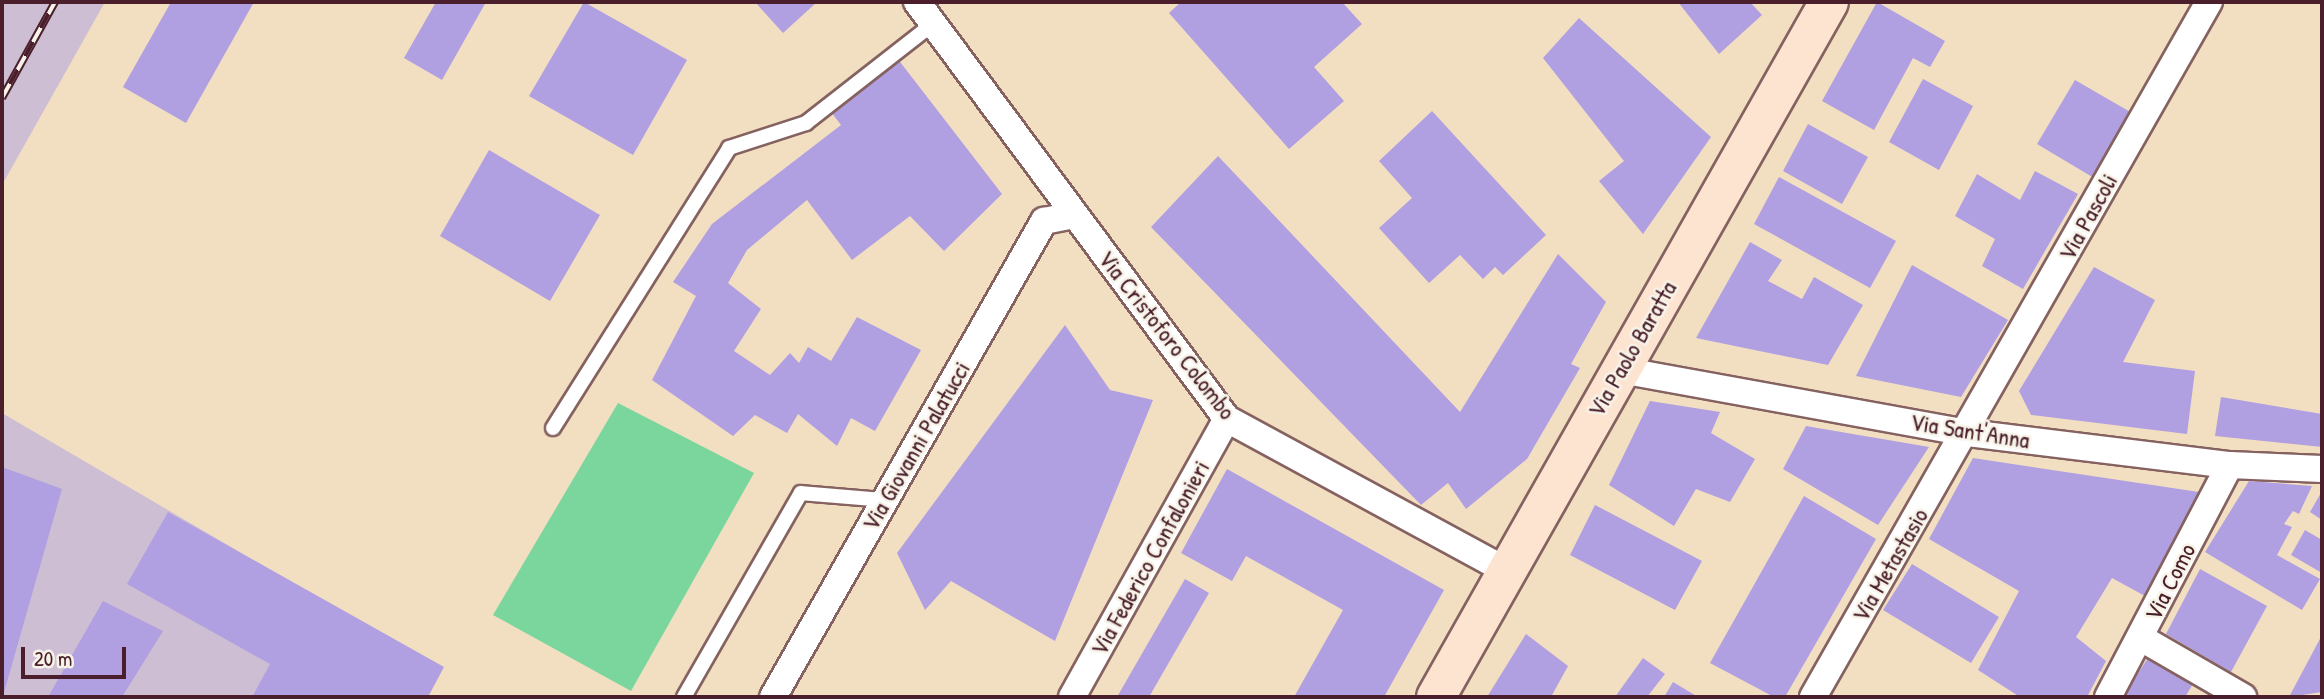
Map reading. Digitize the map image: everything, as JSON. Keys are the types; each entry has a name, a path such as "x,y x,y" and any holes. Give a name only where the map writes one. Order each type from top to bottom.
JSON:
{"main road":[{"name":"Via Paolo Baratta","path":"1436,697 1503,569 1622,370 1829,2"}],"street":[{"name":"Via Cristoforo Colombo","path":"917,2 930,26 1227,419 1503,569"},
{"name":"Via Pascoli","path":"1968,433 2208,2"},
{"name":"Via Giovanni Palatucci","path":"773,697 1044,221 1074,215"},
{"name":"Via Sant'Anna","path":"1622,370 1968,433 2230,465 2322,469"},
{"name":"Via Federico Confalonieri","path":"1072,697 1227,419"},
{"name":"Via Metastasio","path":"1813,697 1968,433"},
{"name":"Via Como","path":"2108,697 2230,465"},
{"path":"2141,638 2243,697"}],"lane":[{"path":"553,428 729,148 806,123 930,26"},
{"path":"684,697 801,494 885,500"}],"shaded area":[{"path":"2,2 105,2 2,185"},
{"path":"2,413 310,593 252,697 2,697"}],"green space":[{"path":"618,403 754,473 631,691 493,615"}],"building":[{"path":"171,2 254,2 186,123 123,87"},
{"path":"436,2 486,2 442,80 404,58"},
{"path":"584,2 687,60 633,155 529,96"},
{"path":"755,2 817,2 783,33"},
{"path":"1181,2 1342,2 1362,24 1314,67 1344,101 1289,149 1169,13"},
{"path":"1678,2 1750,2 1762,15 1719,54"},
{"path":"1877,2 1945,41 1930,67 1913,58 1874,130 1822,101"},
{"path":"1579,18 1711,137 1643,234 1599,181 1624,161 1543,58"},
{"path":"897,58 1002,194 944,251 910,216 852,260 807,200 747,250 728,283 761,309 734,351 770,375 790,353 799,363 808,347 831,361 857,317 921,350 875,431 851,418 837,446 798,414 787,433 755,415 733,436 652,380 696,296 673,282 712,224 841,125 831,112"},
{"path":"1923,79 1973,106 1939,170 1889,142"},
{"path":"2075,80 2132,113 2094,178 2037,144"},
{"path":"1432,111 1546,235 1503,275 1495,267 1483,279 1460,255 1429,283 1379,228 1412,198 1379,161"},
{"path":"1808,124 1868,157 1842,204 1783,171"},
{"path":"489,150 600,215 550,301 440,236"},
{"path":"1218,156 1460,412 1558,254 1606,302 1571,364 1580,368 1527,459 1466,509 1448,483 1421,505 1151,227"},
{"path":"2035,171 2078,194 2023,289 1982,266 1995,239 1955,216 1977,174 2020,200"},
{"path":"1779,177 1896,241 1870,288 1754,224"},
{"path":"1750,242 1782,260 1768,281 1802,299 1814,277 1863,305 1828,365 1696,338"},
{"path":"1912,265 2008,320 1961,397 1856,376"},
{"path":"2094,267 2155,300 2123,362 2195,371 2187,434 2031,415 2019,391"},
{"path":"1065,325 1110,390 1153,400 1055,641 951,581 925,610 897,553"},
{"path":"2221,397 2322,414 2322,447 2215,436"},
{"path":"1650,401 1720,412 1711,433 1755,459 1730,502 1696,489 1674,526 1609,485"},
{"path":"1806,426 1929,447 1878,525 1783,469"},
{"path":"1973,458 2199,492 2145,596 2112,578 2076,637 2106,661 2087,697 2020,697 1978,670 2019,591 1929,539"},
{"path":"2,467 62,489 3,696 2,696"},
{"path":"1227,469 1444,590 1384,697 1294,697 1343,610 1246,556 1232,581 1181,553"},
{"path":"2249,481 2312,486 2299,514 2293,511 2284,524 2292,527 2277,555 2320,579 2302,610 2205,552"},
{"path":"2322,491 2322,520 2310,512"},
{"path":"1804,496 1876,539 1785,697 1774,697 1710,663"},
{"path":"1595,505 1702,561 1675,610 1570,555"},
{"path":"168,512 444,667 428,697 252,697 270,664 127,584"},
{"path":"2305,530 2322,540 2322,573 2291,555"},
{"path":"1912,564 1999,617 1971,663 1883,610"},
{"path":"2200,569 2267,606 2231,672 2166,634"},
{"path":"1185,579 1209,593 1149,697 1117,697"},
{"path":"103,601 163,631 122,697 48,697"},
{"path":"1526,634 1568,666 1551,697 1487,697"},
{"path":"2322,635 2322,692 2289,697"},
{"path":"1643,658 1665,674 1647,697 1615,697"},
{"path":"2148,658 2193,684 2185,697 2122,697"},
{"path":"1673,682 1698,697 1664,697"}],"railway":[{"path":"2,98 55,2"}]}
